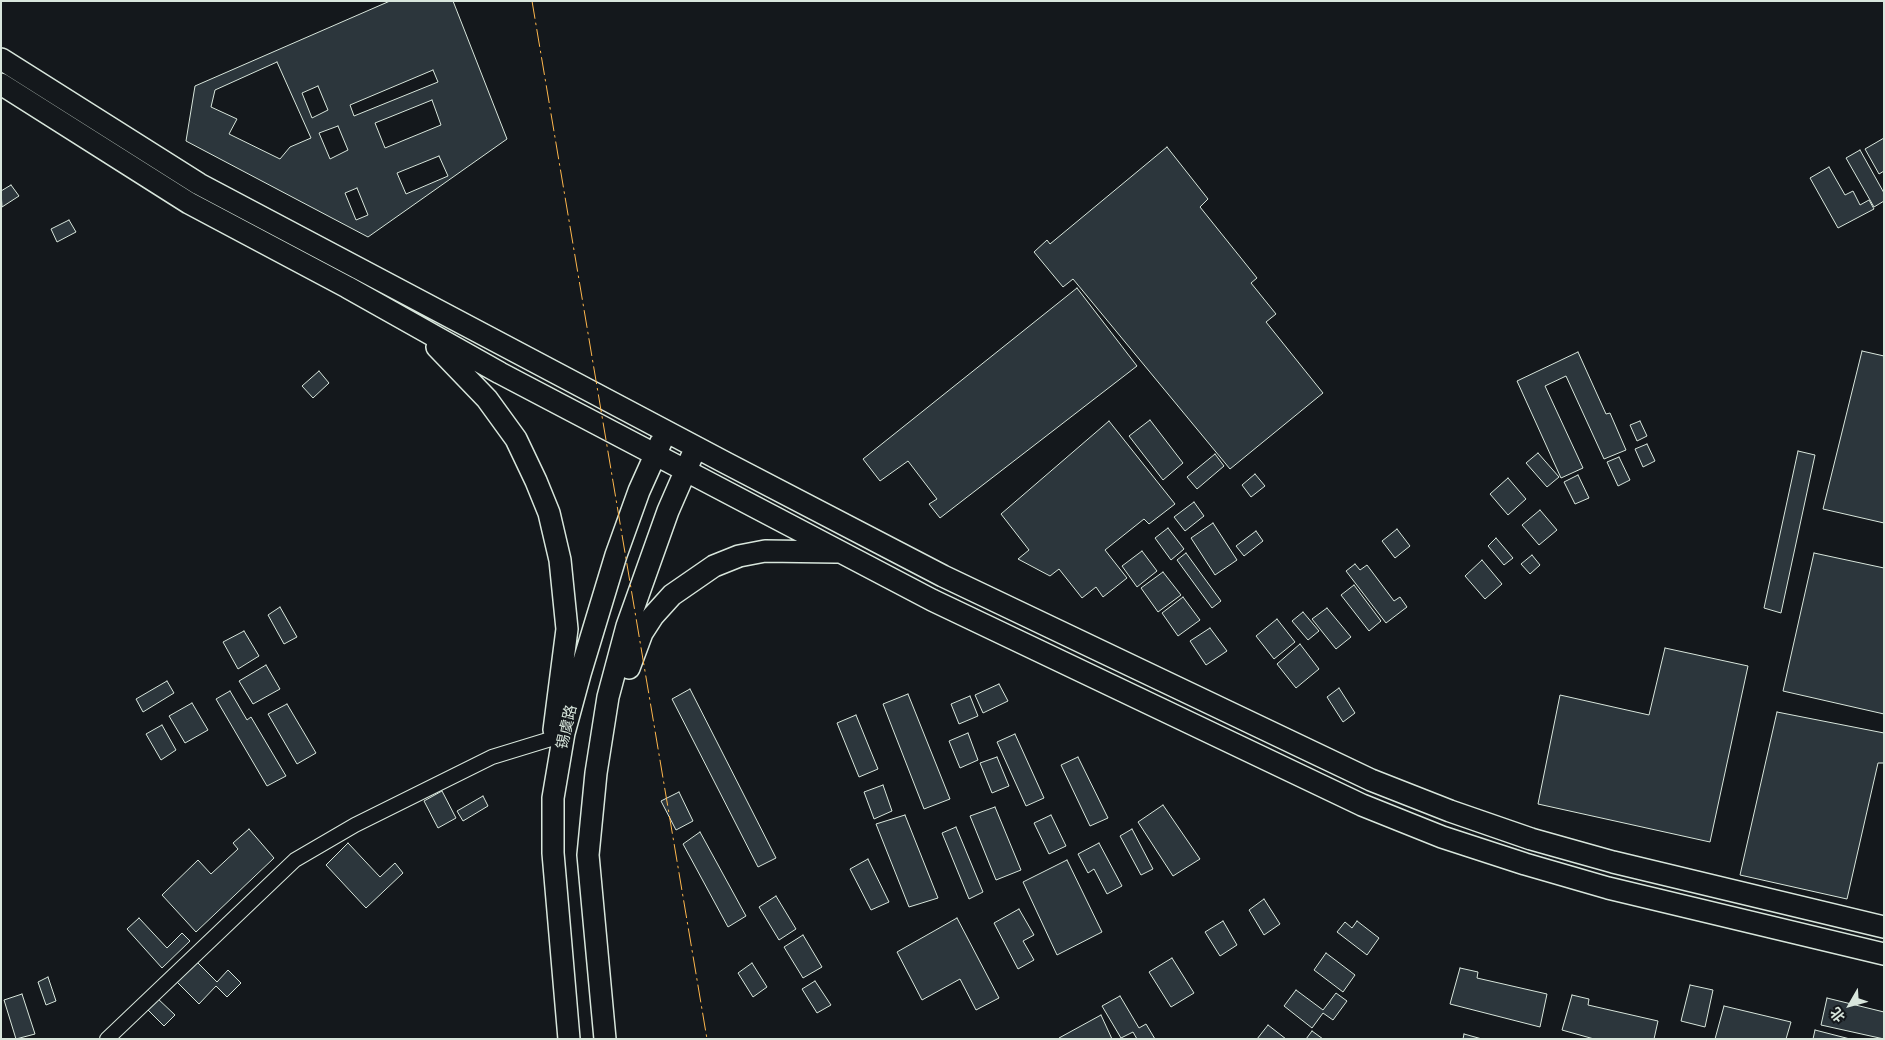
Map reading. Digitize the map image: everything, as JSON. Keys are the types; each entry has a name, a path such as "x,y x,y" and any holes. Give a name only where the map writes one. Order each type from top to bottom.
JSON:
{"main road":[{"path":"1,59 199,184 697,447 943,576 1371,780 1450,812 1531,839 1613,862 1884,927"},
{"path":"1,84 189,202 347,287 500,373 932,600 1362,805 1442,837 1608,888 1884,954"},
{"path":"411,323 449,358 487,399 516,439 549,514 560,560 567,629 554,738 553,798"},
{"name":"锡虞路","path":"569,1039 553,853 553,798 564,733 616,555 655,454 668,430"},
{"path":"605,1039 588,855 596,773 608,697 627,626 685,469 697,447"},
{"path":"596,773 611,739 634,652 653,616 672,595 692,579 739,556 765,551 789,550 844,553"}],"street":[{"path":"107,1039 295,860 355,825 492,756 554,738"}],"building":[{"path":"390,1 453,1 507,139 368,237 186,141 195,86"},
{"path":"277,62 311,138 290,147 280,159 229,134 237,119 211,107 215,90"},
{"path":"433,70 438,82 354,116 350,105"},
{"path":"318,86 328,110 312,118 302,93"},
{"path":"432,100 441,125 385,148 375,123"},
{"path":"338,126 348,150 330,159 319,133"},
{"path":"1884,138 1884,171 1879,174 1865,149"},
{"path":"1167,147 1208,199 1200,207 1257,278 1251,283 1276,314 1266,322 1323,393 1230,469 1073,279 1063,287 1034,252 1047,240 1050,244"},
{"path":"1860,150 1884,193 1884,201 1874,207 1846,158"},
{"path":"439,156 448,176 406,194 397,173"},
{"path":"1829,167 1845,195 1853,191 1860,205 1869,200 1874,209 1838,228 1810,178"},
{"path":"11,185 19,196 2,207 1,191"},
{"path":"357,188 368,215 356,220 345,193"},
{"path":"69,220 76,232 57,242 51,229"},
{"path":"1077,288 1137,366 940,518 929,504 937,499 908,461 880,481 863,459"},
{"path":"1862,351 1884,356 1884,523 1823,509"},
{"path":"1578,352 1606,414 1610,413 1626,450 1604,459 1566,376 1545,386 1583,468 1561,478 1517,381"},
{"path":"319,371 329,383 313,398 302,386"},
{"path":"1150,420 1183,463 1163,480 1129,436"},
{"path":"1109,421 1175,504 1149,524 1144,519 1105,550 1127,578 1103,597 1096,587 1082,598 1059,569 1050,576 1018,559 1029,550 1001,514"},
{"path":"1640,421 1647,436 1637,441 1630,425"},
{"path":"1647,444 1655,461 1643,467 1635,449"},
{"path":"1798,451 1815,455 1781,613 1764,608"},
{"path":"1538,453 1559,477 1547,487 1526,463"},
{"path":"1215,454 1224,466 1197,489 1187,477"},
{"path":"1619,457 1630,480 1618,486 1607,462"},
{"path":"1255,474 1265,486 1251,497 1242,485"},
{"path":"1578,475 1589,498 1575,504 1564,482"},
{"path":"1508,478 1526,499 1508,515 1490,494"},
{"path":"1194,502 1204,516 1185,531 1174,517"},
{"path":"1540,510 1557,530 1539,545 1522,525"},
{"path":"1213,523 1237,560 1215,575 1191,538"},
{"path":"1168,528 1184,549 1171,560 1155,538"},
{"path":"1397,529 1410,546 1395,558 1382,541"},
{"path":"1256,531 1263,541 1244,556 1236,546"},
{"path":"1496,538 1513,558 1504,565 1488,546"},
{"path":"1142,551 1157,571 1137,587 1122,566"},
{"path":"1186,553 1221,601 1212,608 1177,560"},
{"path":"1814,553 1884,568 1884,714 1783,691"},
{"path":"1532,555 1540,565 1530,574 1521,564"},
{"path":"1482,560 1502,584 1485,599 1465,576"},
{"path":"1355,564 1360,570 1367,565 1394,601 1400,597 1407,607 1386,623 1346,571"},
{"path":"1163,572 1181,595 1158,612 1141,588"},
{"path":"1354,585 1381,621 1369,631 1341,595"},
{"path":"1183,597 1200,620 1178,636 1162,613"},
{"path":"280,607 297,637 284,644 268,615"},
{"path":"1327,608 1351,637 1336,649 1312,619"},
{"path":"1303,612 1319,631 1308,640 1292,621"},
{"path":"1277,619 1295,642 1274,659 1256,636"},
{"path":"1210,628 1227,651 1206,665 1190,641"},
{"path":"244,631 259,656 238,669 223,642"},
{"path":"1300,644 1319,669 1296,688 1277,664"},
{"path":"1665,648 1748,666 1710,842 1538,804 1560,695 1649,715"},
{"path":"266,665 280,689 253,704 239,681"},
{"path":"167,681 174,693 143,712 136,699"},
{"path":"999,684 1008,701 983,713 975,695"},
{"path":"1339,688 1355,713 1343,722 1327,697"},
{"path":"690,689 776,858 758,867 672,699"},
{"path":"230,691 247,720 251,717 286,776 267,786 216,699"},
{"path":"908,694 950,799 924,809 883,704"},
{"path":"970,696 978,716 959,724 951,704"},
{"path":"192,703 208,730 185,743 169,716"},
{"path":"287,704 316,753 297,764 268,714"},
{"path":"1777,712 1884,733 1884,763 1878,763 1847,899 1740,875"},
{"path":"856,715 878,769 859,777 837,723"},
{"path":"162,725 176,750 161,760 146,734"},
{"path":"968,733 978,760 960,768 949,741"},
{"path":"1015,734 1044,798 1026,806 997,742"},
{"path":"997,757 1009,786 992,793 980,763"},
{"path":"1078,757 1108,818 1090,826 1061,765"},
{"path":"883,785 892,811 874,819 864,792"},
{"path":"442,791 456,818 438,828 424,801"},
{"path":"679,792 693,821 676,830 661,801"},
{"path":"483,796 488,806 463,821 457,811"},
{"path":"1163,805 1200,859 1173,876 1138,822"},
{"path":"995,807 1021,870 996,880 970,816"},
{"path":"905,815 938,898 909,907 876,824"},
{"path":"1051,815 1066,846 1049,854 1034,823"},
{"path":"956,827 983,892 969,899 942,833"},
{"path":"249,829 274,858 196,932 162,895 198,860 211,874 238,849 233,843"},
{"path":"1132,829 1153,869 1141,875 1120,836"},
{"path":"700,832 746,916 728,927 683,844"},
{"path":"348,843 380,877 395,863 403,873 366,908 326,865"},
{"path":"1099,843 1122,886 1107,894 1094,869 1088,873 1078,854"},
{"path":"868,859 889,902 871,910 850,869"},
{"path":"1067,860 1102,932 1057,955 1023,882"},
{"path":"776,896 796,929 779,940 759,907"},
{"path":"1264,899 1280,924 1264,935 1249,910"},
{"path":"1019,909 1034,935 1023,941 1034,960 1018,969 994,923"},
{"path":"139,918 167,948 182,933 190,941 162,968 127,929"},
{"path":"957,918 999,998 976,1010 960,979 922,1000 897,952"},
{"path":"1223,921 1237,945 1220,956 1205,932"},
{"path":"1357,921 1379,938 1367,955 1337,932 1345,922 1352,928"},
{"path":"803,935 822,967 803,978 784,947"},
{"path":"1326,953 1355,975 1343,992 1314,970"},
{"path":"1172,958 1194,993 1171,1007 1149,972"},
{"path":"195,960 217,982 228,970 241,983 227,997 216,986 199,1004 176,981"},
{"path":"752,963 767,987 753,997 738,973"},
{"path":"1460,968 1478,972 1477,978 1547,994 1540,1027 1450,1004"},
{"path":"48,977 56,1001 46,1005 38,982"},
{"path":"815,981 831,1005 817,1013 802,989"},
{"path":"1690,985 1713,990 1705,1027 1681,1021"},
{"path":"1296,990 1323,1010 1336,993 1347,1001 1333,1020 1323,1013 1312,1028 1284,1006"},
{"path":"22,994 35,1034 16,1039 4,1000"},
{"path":"1572,995 1589,999 1588,1005 1658,1021 1654,1039 1594,1039 1562,1030"},
{"path":"1120,996 1139,1028 1146,1024 1155,1039 1137,1039 1133,1032 1121,1038 1102,1006"},
{"path":"156,997 175,1015 164,1026 145,1007"},
{"path":"1827,998 1884,1012 1884,1039 1821,1025"},
{"path":"1724,1006 1791,1022 1786,1039 1715,1039"},
{"path":"1101,1015 1112,1039 1059,1038"},
{"path":"1268,1025 1286,1039 1257,1039"},
{"path":"1815,1030 1850,1039 1813,1039"},
{"path":"1312,1031 1323,1039 1306,1039"},
{"path":"1464,1034 1482,1039 1463,1039"}],"power":[{"path":"532,1 707,1039"}]}
